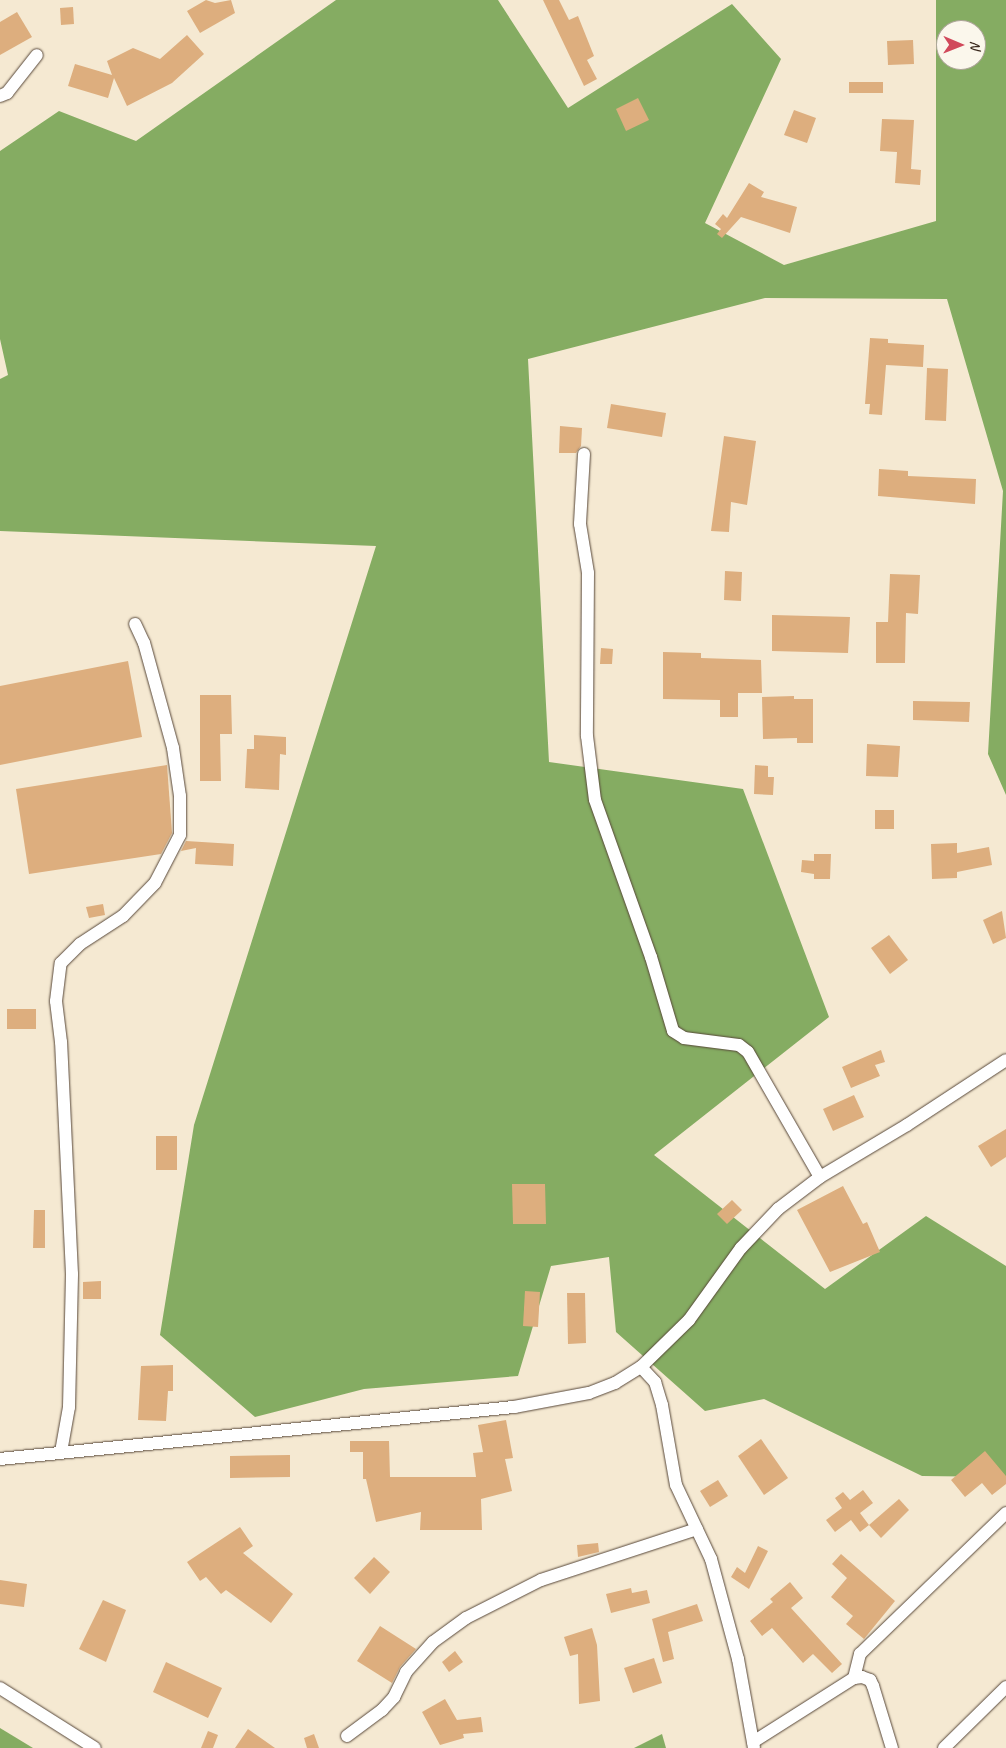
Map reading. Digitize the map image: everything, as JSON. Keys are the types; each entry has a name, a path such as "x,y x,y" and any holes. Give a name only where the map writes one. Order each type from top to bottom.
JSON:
{"street":[{"path":"0,96 7,93 37,55"},
{"path":"584,454 580,524 588,573 587,736 595,800 651,957 673,1031 684,1038 739,1045 748,1052 820,1177"},
{"path":"61,1452 69,1407 72,1274 61,1042 56,1001 60,963 80,944 123,916 155,883 180,835 180,796 173,748 144,643 135,624"},
{"path":"0,1459 514,1407 589,1392 641,1368 689,1320 741,1248 778,1209 820,1177 907,1126 1006,1060"},
{"path":"641,1368 655,1382 662,1405 676,1485 711,1559 738,1659 754,1745 854,1678 870,1680 892,1748"},
{"path":"854,1678 860,1654 1006,1513"},
{"path":"347,1736 382,1710 394,1697 406,1672 428,1648 466,1618 541,1580 697,1529"},
{"path":"0,1688 96,1748"},
{"path":"944,1748 1006,1688"}],"green space":[{"path":"336,0 498,0 568,108 732,4 781,59 705,223 784,265 936,221 936,70 986,70 986,20 936,20 936,0 1006,0 1006,795 988,754 1003,491 947,299 765,298 528,359 549,762 743,789 829,1017 654,1155 825,1289 926,1216 1006,1266 1006,1477 922,1476 764,1399 705,1411 616,1332 609,1257 551,1266 518,1376 364,1389 255,1417 160,1335 194,1125 376,546 0,531 0,379 8,375 0,339 0,151 59,111 136,141"},
{"path":"0,1728 33,1748 0,1748"},
{"path":"662,1734 666,1748 634,1748"}],"building":[{"path":"206,0 215,3 231,0 235,13 200,33 187,11"},
{"path":"543,0 559,0 569,20 578,16 594,56 587,60 597,79 584,86"},
{"path":"73,7 74,24 61,25 60,8"},
{"path":"17,12 32,37 0,55 0,22"},
{"path":"187,35 204,54 172,83 127,106 114,78 108,98 68,86 75,64 112,75 107,61 133,48 160,59"},
{"path":"913,40 914,64 888,65 887,41"},
{"path":"849,82 883,82 883,93 849,93"},
{"path":"638,98 649,120 626,131 616,109"},
{"path":"794,110 816,118 807,143 784,135"},
{"path":"882,119 914,120 911,169 921,170 920,185 895,183 897,152 880,151"},
{"path":"749,183 764,192 761,197 797,207 790,233 741,217 722,238 717,234 721,229 715,224 723,214 727,218"},
{"path":"870,338 888,339 888,343 924,345 923,367 886,365 882,415 869,414 870,404 865,404"},
{"path":"927,368 948,369 946,421 925,420"},
{"path":"611,404 666,413 662,437 607,428"},
{"path":"560,426 582,428 581,446 576,453 559,453"},
{"path":"724,436 756,441 747,505 731,502 729,532 711,531"},
{"path":"879,469 908,471 908,476 976,479 975,504 878,496"},
{"path":"725,571 742,572 741,601 724,600"},
{"path":"890,574 920,575 918,614 906,613 905,663 876,663 876,622 888,622"},
{"path":"772,615 850,617 848,653 772,651"},
{"path":"601,648 613,649 612,664 600,664"},
{"path":"663,652 701,653 701,658 761,660 762,693 738,693 738,717 720,717 720,700 663,699"},
{"path":"128,661 142,737 0,765 0,686"},
{"path":"200,695 231,695 232,734 220,734 221,781 200,781"},
{"path":"794,696 794,699 813,699 813,743 797,743 797,738 763,739 762,697"},
{"path":"913,701 970,702 969,722 913,720"},
{"path":"254,735 286,737 286,755 280,754 279,790 245,788 247,749 254,749"},
{"path":"867,744 900,746 898,777 866,776"},
{"path":"167,765 172,833 161,854 29,874 16,789"},
{"path":"755,765 768,766 768,777 774,777 773,795 754,794"},
{"path":"875,810 894,810 894,829 875,829"},
{"path":"186,841 234,844 233,866 195,864 196,848 181,851"},
{"path":"957,843 957,853 989,847 992,865 957,872 957,878 932,879 931,844"},
{"path":"814,854 831,854 830,879 814,879 814,874 801,872 802,860 814,861"},
{"path":"103,904 105,915 89,918 86,907"},
{"path":"1002,911 1006,938 993,944 983,920"},
{"path":"889,935 908,960 890,974 871,948"},
{"path":"7,1009 36,1009 36,1029 7,1029"},
{"path":"881,1050 885,1062 875,1065 880,1076 851,1088 842,1067"},
{"path":"854,1095 864,1117 833,1131 823,1109"},
{"path":"1006,1129 1006,1157 991,1167 978,1146"},
{"path":"156,1136 177,1136 177,1170 156,1170"},
{"path":"512,1184 545,1184 546,1224 513,1224"},
{"path":"843,1186 863,1224 867,1222 880,1252 830,1272 797,1210"},
{"path":"732,1200 742,1210 727,1224 717,1214"},
{"path":"34,1210 45,1210 45,1248 33,1248"},
{"path":"101,1281 101,1299 83,1299 83,1282"},
{"path":"525,1291 540,1292 538,1327 523,1326"},
{"path":"567,1293 585,1293 586,1343 568,1344"},
{"path":"173,1365 173,1391 168,1391 166,1421 138,1420 141,1366"},
{"path":"506,1420 513,1458 505,1459 512,1491 481,1499 482,1530 420,1530 421,1512 376,1522 366,1479 363,1479 363,1452 350,1452 350,1441 389,1441 390,1477 476,1477 473,1453 483,1452 478,1425"},
{"path":"761,1439 788,1478 764,1495 738,1456"},
{"path":"985,1451 1006,1476 1006,1484 992,1495 982,1483 965,1497 951,1480"},
{"path":"290,1455 290,1477 230,1478 230,1456"},
{"path":"718,1480 728,1496 710,1507 700,1491"},
{"path":"863,1490 873,1503 860,1513 869,1525 860,1532 851,1520 835,1532 826,1520 842,1508 835,1498 843,1492 850,1500"},
{"path":"899,1499 909,1510 881,1538 869,1525"},
{"path":"240,1527 253,1546 243,1553 293,1594 271,1623 226,1590 221,1594 206,1577 200,1581 187,1562"},
{"path":"598,1543 599,1552 578,1557 577,1545"},
{"path":"758,1546 768,1551 749,1589 731,1577 737,1567 745,1573"},
{"path":"841,1554 895,1601 864,1639 846,1624 853,1616 831,1597 847,1578 832,1564"},
{"path":"374,1557 390,1572 370,1594 354,1578"},
{"path":"0,1580 27,1584 24,1607 0,1604"},
{"path":"790,1582 803,1598 791,1608 842,1664 832,1673 813,1654 803,1663 772,1628 762,1636 750,1621 773,1602 770,1599"},
{"path":"631,1588 632,1593 647,1590 650,1603 611,1613 606,1594"},
{"path":"103,1600 126,1610 106,1662 79,1649"},
{"path":"697,1604 703,1621 668,1632 674,1659 663,1662 652,1619"},
{"path":"380,1626 416,1649 400,1667 392,1683 357,1661"},
{"path":"592,1628 597,1645 600,1701 579,1704 578,1654 570,1656 564,1637"},
{"path":"455,1651 463,1662 449,1672 442,1662"},
{"path":"654,1658 662,1683 633,1693 624,1668"},
{"path":"166,1662 222,1688 208,1718 153,1692"},
{"path":"445,1699 457,1720 481,1717 483,1732 463,1734 464,1738 440,1745 422,1712"},
{"path":"248,1729 275,1748 235,1748"},
{"path":"208,1731 218,1735 213,1748 201,1748"},
{"path":"314,1734 319,1748 307,1748 304,1738"}]}
